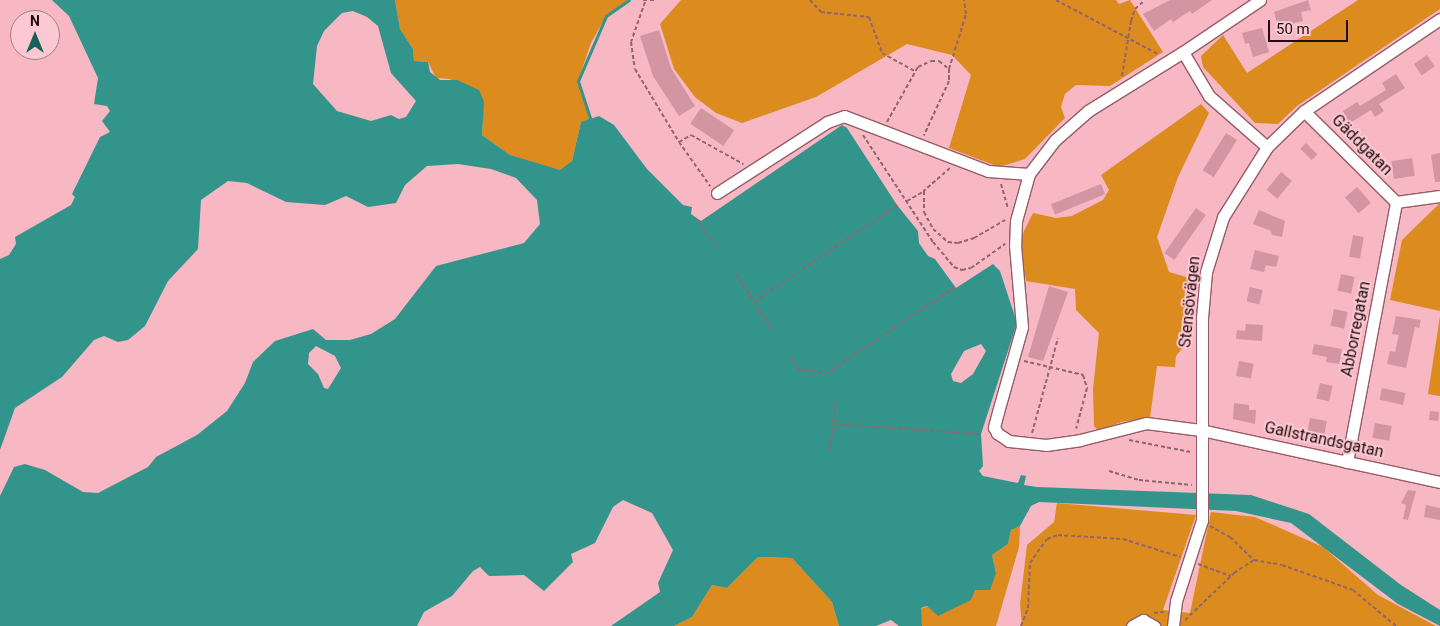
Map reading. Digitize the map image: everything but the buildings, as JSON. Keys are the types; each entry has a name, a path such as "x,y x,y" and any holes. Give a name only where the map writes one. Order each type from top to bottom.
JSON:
{"street":[{"path":"1029,445 1009,441 997,433 994,427 1022,327 1014,268 1016,221 1029,174 1055,140 1088,111 1171,60 1260,0"},
{"name":"Stensövägen","path":"1173,626 1174,611 1202,520 1201,344 1206,272 1223,217 1267,147 1304,111 1440,19"},
{"path":"1183,52 1209,96 1267,147"},
{"name":"Gäddgatan","path":"1304,111 1396,202"},
{"path":"717,193 827,122 844,116 858,119 958,162 999,173 1029,174"},
{"path":"1396,202 1440,196"},
{"name":"Abborregatan","path":"1347,462 1396,202"},
{"name":"Gallstrandsgatan","path":"1029,445 1080,440 1146,423 1201,430 1440,482"},
{"path":"1132,626 1147,620"}],"path":[{"path":"655,0 644,1 631,42 631,55 642,85 678,142 717,193"},
{"path":"810,0 820,12 869,17 882,53 914,72"},
{"path":"920,147 949,81 949,69 966,14 964,0"},
{"path":"1056,0 1171,60"},
{"path":"1119,92 1135,9 1145,0"},
{"path":"882,130 914,72 931,61 940,61 949,69"},
{"path":"858,119 856,124 865,139 933,242 958,269 971,268 1009,241"},
{"path":"678,142 691,135 740,161 749,172"},
{"path":"907,202 924,191 958,162"},
{"path":"924,191 924,212 933,229 948,242 965,242 1011,216 999,173"},
{"path":"754,302 897,205"},
{"path":"698,220 717,248"},
{"path":"736,274 772,330"},
{"path":"790,356 799,370 827,373 956,287"},
{"path":"1029,445 1058,338"},
{"path":"1014,359 1078,372 1086,379 1087,388 1076,422 1080,440"},
{"path":"830,450 836,398"},
{"path":"833,424 980,434"},
{"path":"1121,438 1201,454"},
{"path":"1109,471 1139,480 1202,486"},
{"path":"1202,520 1230,537 1254,560 1282,565 1347,587 1363,597 1396,626"},
{"path":"1021,626 1028,608 1030,563 1037,549 1047,539 1058,535 1123,539 1152,546 1231,576"},
{"path":"1179,626 1231,576 1254,560"},
{"path":"1147,620 1174,611"}],"shaded area":[{"path":"395,0 629,0 606,16 591,43 578,81 591,121 581,122 572,161 566,168 560,170 539,166 510,155 482,135 483,117 450,79 436,78 428,62 414,61 413,49 400,29"},
{"path":"681,0 1116,0 1119,4 1130,0 1163,52 1110,86 1076,85 1065,94 1061,107 1065,118 1025,159 999,167 949,148 971,75 952,55 907,44 816,97 742,123 716,113 695,97 674,69 660,24"},
{"path":"1358,0 1440,0 1440,9 1297,106 1278,124 1255,123 1203,67 1201,56 1223,35 1247,73"},
{"path":"1201,104 1209,113 1178,177 1157,237 1169,272 1193,279 1188,341 1176,356 1175,367 1157,366 1150,418 1121,422 1099,431 1094,426 1093,389 1099,333 1076,310 1075,289 1026,281 1020,246 1024,231 1033,213 1056,218 1072,216 1103,200 1109,190 1101,175"},
{"path":"1440,203 1440,311 1390,300 1402,240"},
{"path":"1440,316 1440,396 1428,394"},
{"path":"1057,503 1196,515 1163,610 1190,613 1211,512 1255,517 1323,547 1378,595 1436,626 1022,626 1020,604 1027,545 1054,522"},
{"path":"1020,526 1019,547 996,626 922,626 920,609 975,590 996,573 992,555 1008,544 1011,530"},
{"path":"758,557 792,558 832,602 839,626 674,626 692,617 712,585 727,588"}],"water":[{"path":"52,0 395,0 400,29 413,49 414,61 428,62 430,72 440,80 457,80 479,90 484,102 482,135 510,155 560,170 572,161 581,122 599,116 614,125 647,169 683,205 692,207 691,214 701,221 842,125 847,128 897,205 918,231 919,243 928,256 935,259 956,288 993,264 1000,271 1017,323 981,434 983,466 979,471 983,476 1018,483 1021,475 1026,476 1024,485 1037,487 1251,495 1309,514 1401,585 1440,610 1440,626 1398,604 1291,523 1236,511 1039,502 1031,506 1020,526 1011,530 1008,544 992,555 996,573 990,590 975,590 971,600 938,616 927,606 921,608 922,626 899,626 891,620 876,626 839,626 832,602 792,558 758,557 727,588 712,585 692,617 674,626 611,626 660,592 658,583 673,550 652,513 623,500 613,507 595,543 571,554 573,562 544,591 524,575 489,576 480,567 473,571 452,596 424,612 417,626 0,626 0,496 14,467 25,464 45,470 83,492 98,493 148,467 156,457 197,435 227,411 245,383 253,362 275,341 313,329 326,340 350,340 371,334 395,319 436,266 524,243 540,224 537,200 516,178 491,169 458,164 427,166 405,185 396,203 368,207 346,196 325,205 286,202 247,183 228,181 201,200 198,249 168,281 145,326 128,340 118,342 104,336 94,340 62,377 15,408 0,450 0,259 9,255 16,244 15,237 71,205 75,197 72,194 100,137 110,132 102,121 110,111 107,106 94,104 98,78 69,16","holes":["353,11 367,17 378,26 391,73 416,101 406,117 399,119 391,115 371,121 337,111 313,84 317,46 324,31 342,13","981,344 986,351 973,374 961,383 953,381 951,374 964,351","316,346 335,356 341,368 328,389 324,388 318,374 308,364 309,353"]}],"waterway":[{"path":"591,121 578,81 606,16 629,0"}]}
